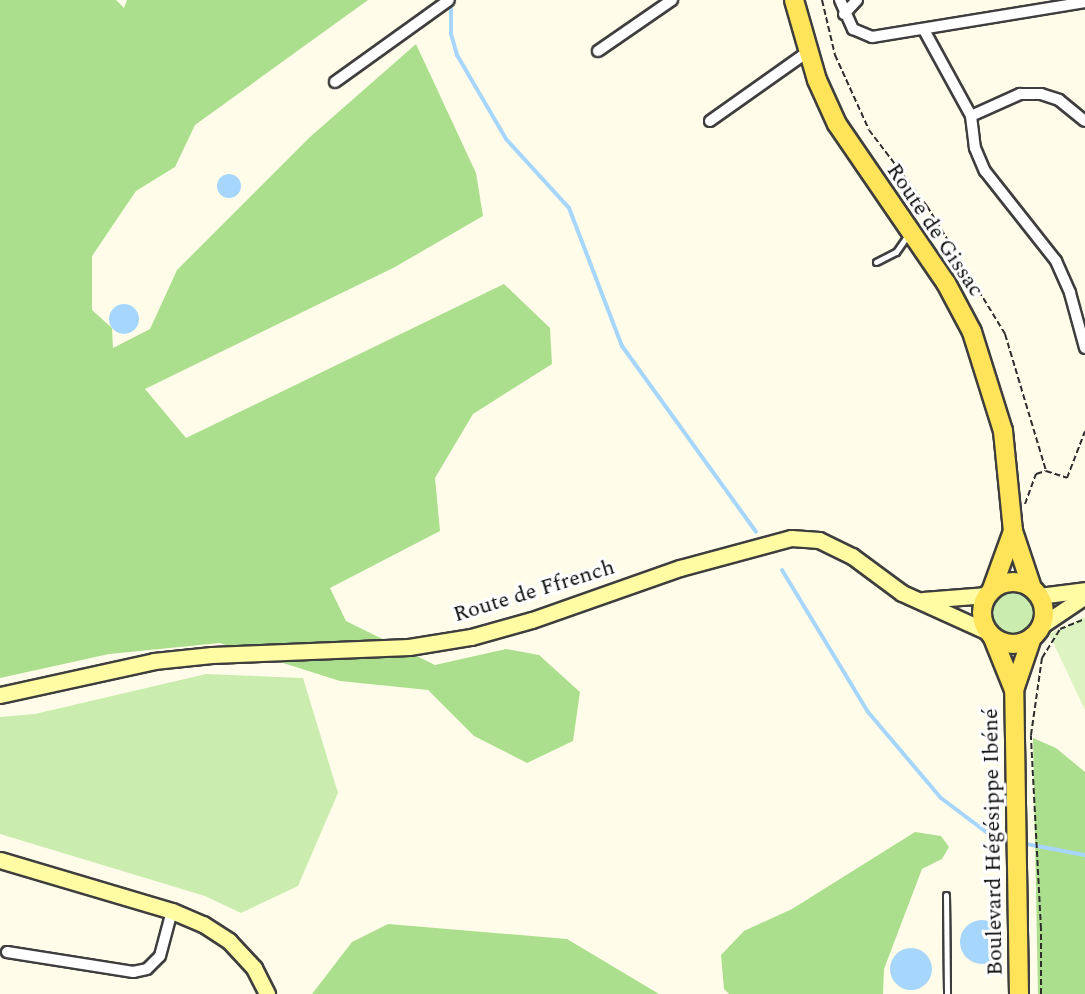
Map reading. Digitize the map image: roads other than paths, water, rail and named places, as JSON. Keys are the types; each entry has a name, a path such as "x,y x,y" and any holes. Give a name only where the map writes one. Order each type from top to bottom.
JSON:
{"main road":[{"name":"Route de Gissac","path":"794,0 809,51 837,124 909,234 946,284 972,332 1004,431 1013,531 1035,592"},
{"name":"Route de Gissac","path":"990,592 1013,531"},
{"name":"Route de Ffrench","path":"0,695 154,661 212,655 409,647 471,637 532,620 680,568 791,538 819,540 852,556 917,600 990,635"},
{"path":"917,600 990,592 1012,582 1035,592 1085,590"},
{"path":"990,592 981,614 990,635 1008,644 1037,631 1085,596"},
{"path":"1035,592 1044,608 1037,631"},
{"name":"Boulevard Hégésippe Ibéné","path":"1019,994 1014,690 1037,631"},
{"name":"Boulevard Hégésippe Ibéné","path":"990,635 1014,690"},
{"path":"0,860 172,911 230,941 254,968 267,994"}],"street":[{"path":"335,82 449,0"},
{"path":"598,51 672,0"},
{"path":"840,0 844,14 861,35 924,30 1085,2"},
{"path":"844,14 857,0"},
{"path":"924,30 971,116 975,148 985,171 1056,261 1083,330 1085,348"},
{"path":"711,121 809,51"},
{"path":"971,116 1020,94 1041,94 1059,100 1085,121"},
{"path":"7,952 133,972 147,969 160,956 172,911"}],"lane":[{"path":"876,262 896,252 909,234"},
{"path":"946,895 947,994"}],"water":[{"path":"229,174 234,175 240,181 240,191 234,197 229,198 224,197 218,191 217,186 218,181 224,175"},
{"path":"124,304 130,305 138,313 138,325 130,333 124,334 118,333 110,325 109,319 110,313 118,305"},
{"path":"982,920 997,927 1004,942 997,957 982,964 967,957 960,942 967,927"},
{"path":"911,948 926,954 932,969 926,984 911,990 896,984 890,969 896,954"}],"waterway":[{"path":"451,1 451,34 457,55 506,139 569,208 622,346 756,532"},
{"path":"782,570 868,712 941,798 997,840 1011,842"},
{"path":"1021,843 1085,855"}]}
